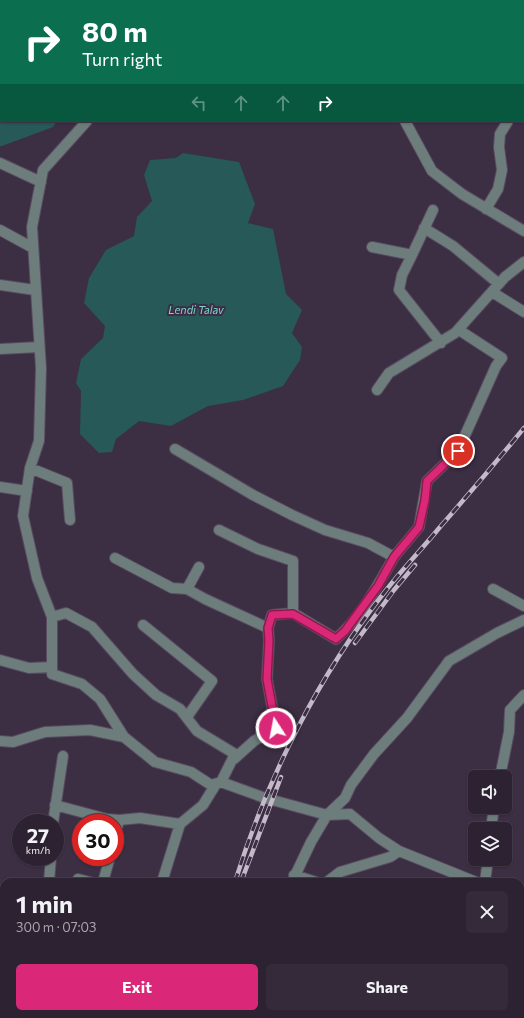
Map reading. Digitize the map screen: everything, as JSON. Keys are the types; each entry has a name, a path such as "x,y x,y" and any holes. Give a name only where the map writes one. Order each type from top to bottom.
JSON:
{"street":[{"path":"86,122 43,170 32,227 41,368 39,441 30,468 23,516 37,578 52,617 52,674 82,684 100,699 124,737 155,762 191,772 211,785 219,783 265,798 327,815 350,814 379,838 399,851 466,878"},
{"path":"406,122 432,171 462,194 524,231"},
{"path":"486,209 498,189 502,170 499,146 500,134 507,122"},
{"path":"0,163 41,182"},
{"path":"433,210 402,275 399,290 441,343"},
{"path":"424,228 453,246 496,288 524,312"},
{"path":"0,230 33,248"},
{"path":"372,247 412,255"},
{"path":"377,390 389,373 441,343 458,330 496,288 524,262"},
{"path":"0,285 35,290"},
{"path":"163,878 180,824 203,805 234,759 254,741 276,728 267,679 269,640 268,628 272,615 293,614 336,639 345,631 378,586 394,557 419,527 425,500 427,481 458,451 496,366 502,358 458,330"},
{"path":"0,349 39,347"},
{"path":"175,449 253,495 292,515 325,530 368,543 394,557"},
{"path":"30,468 67,483 70,520"},
{"path":"0,487 27,491"},
{"path":"218,530 258,549 293,561 293,614"},
{"path":"115,558 172,588 187,589 205,599 268,628"},
{"path":"187,589 199,567"},
{"path":"493,589 524,606"},
{"path":"52,617 66,613 92,627 133,674 156,695 180,709 197,731 235,754 234,759"},
{"path":"293,878 311,842 327,815 345,798 351,785 374,754 407,718 448,661 497,633 524,620"},
{"path":"143,625 212,681 187,717"},
{"path":"0,660 29,668 52,667"},
{"path":"501,770 509,732 510,710 524,695"},
{"path":"0,741 13,742 45,732 90,730 124,737"},
{"path":"54,814 63,756"},
{"path":"55,805 85,814"},
{"path":"124,820 140,818 180,824"},
{"path":"332,878 340,872 390,857 399,851"},
{"path":"49,878 50,866"},
{"path":"104,878 107,866"},
{"path":"486,878 487,866"}],"water":[{"path":"0,122 56,122 53,127 0,146"},
{"name":"Lendi Talav","path":"183,153 239,162 255,204 248,223 273,229 286,294 302,310 292,333 302,347 300,360 283,386 243,400 208,406 171,426 139,421 116,439 112,452 99,453 80,434 81,391 76,383 81,359 103,338 105,326 84,303 89,278 106,250 134,236 137,217 152,201 144,175 150,160 176,158"}],"railway":[{"path":"236,878 248,843 279,766 317,692 339,656 362,622 393,581 524,428"},
{"path":"355,643 394,590 415,565"},
{"path":"243,878 281,777"}],"route":[{"path":"276,728 267,679 269,640 268,628 272,615 293,614 336,639 345,631 378,586 394,557 419,527 425,500 427,481 458,451"}]}
